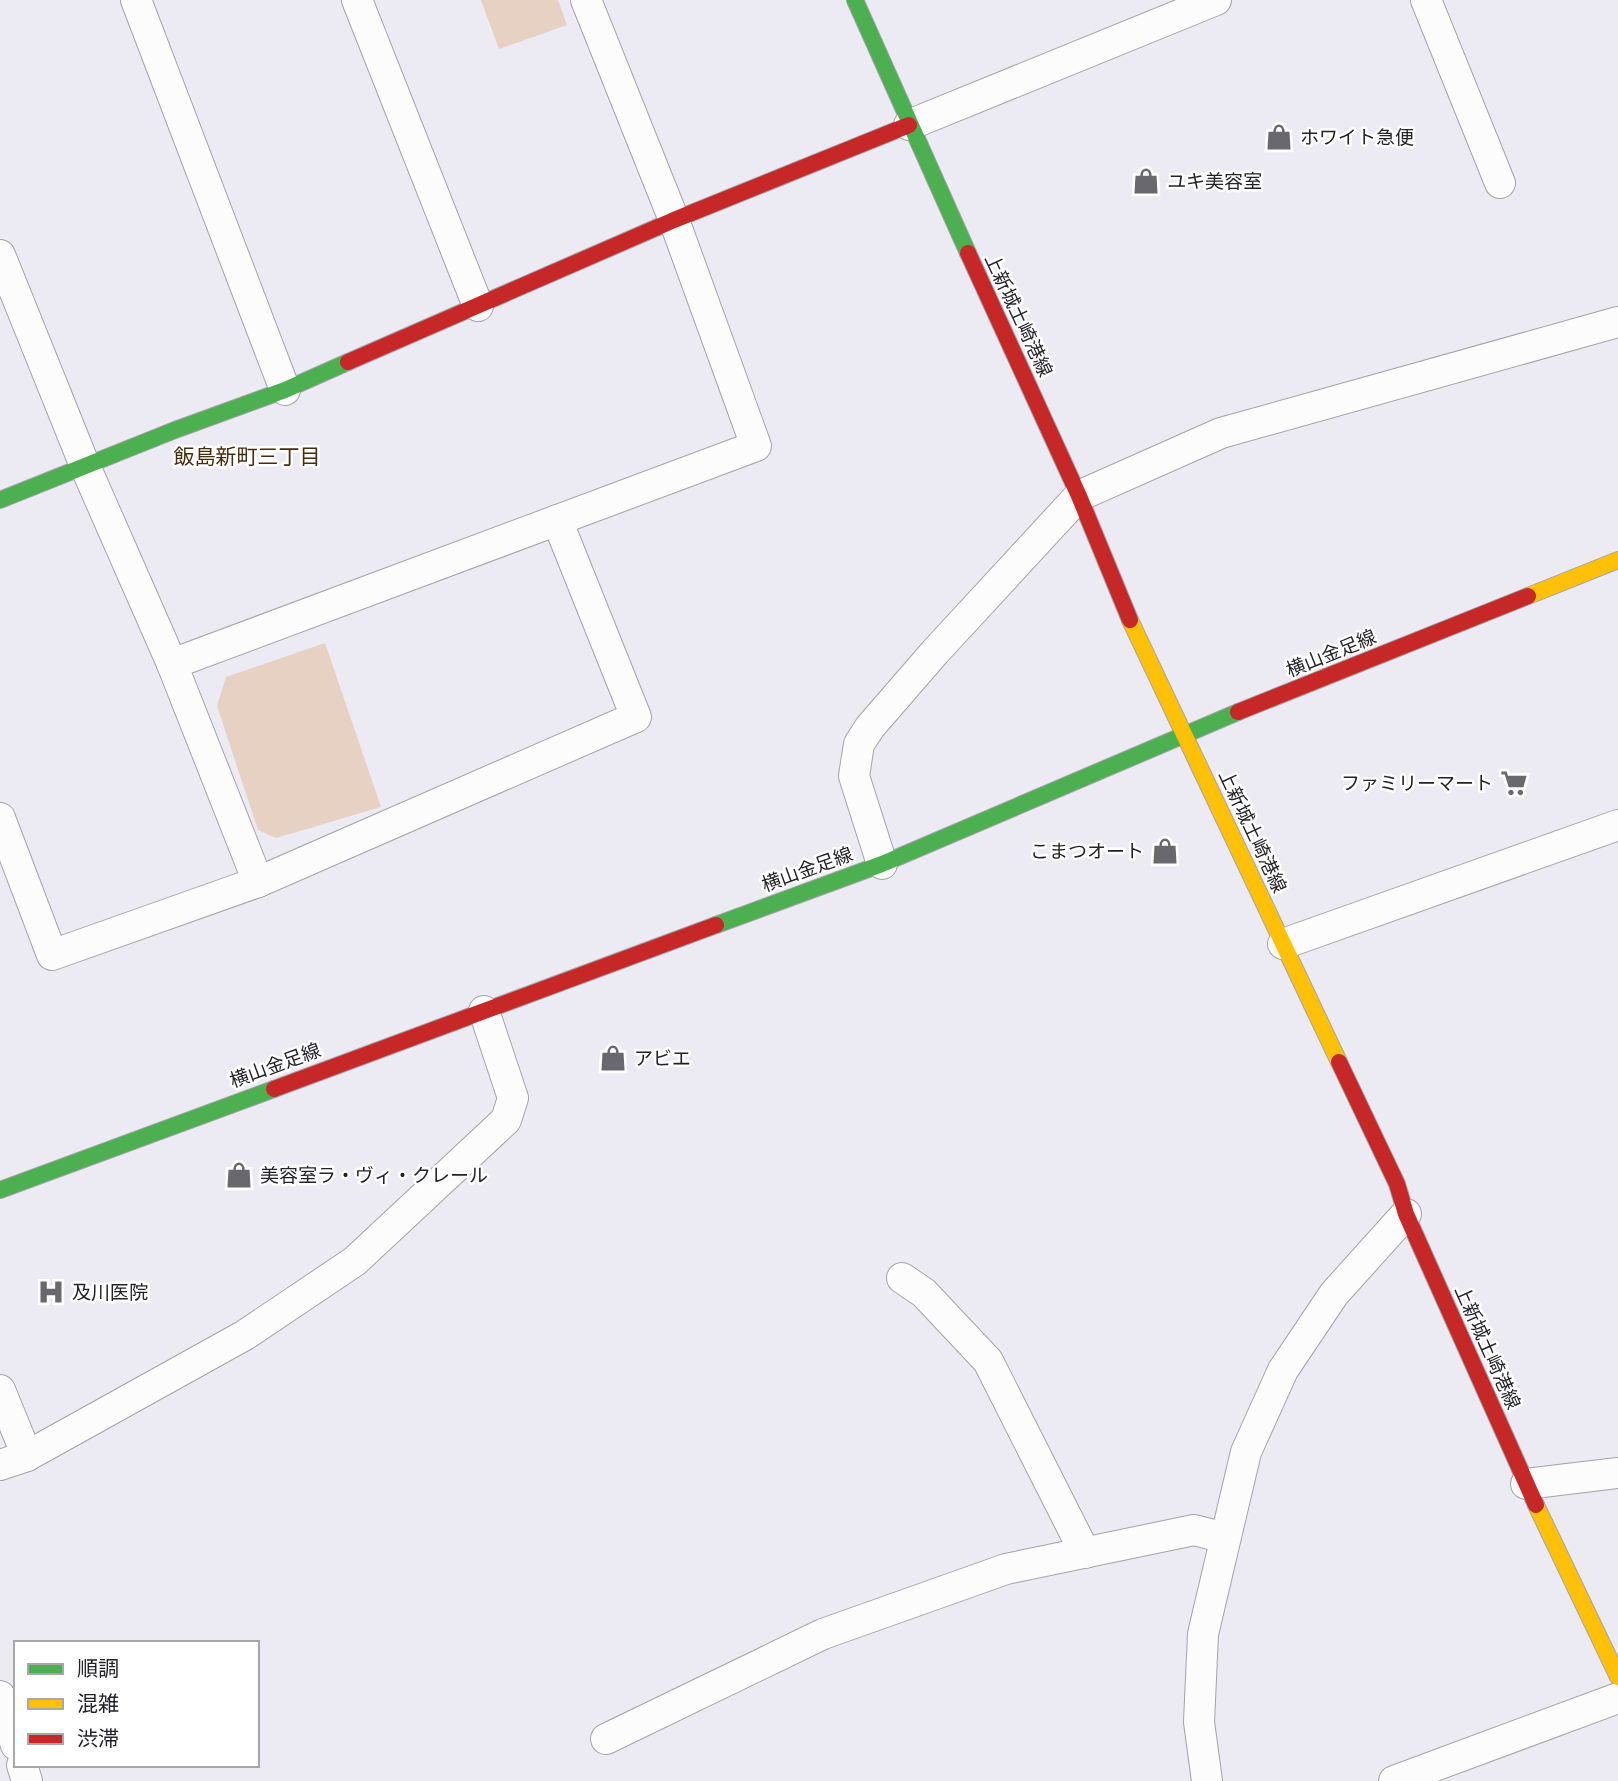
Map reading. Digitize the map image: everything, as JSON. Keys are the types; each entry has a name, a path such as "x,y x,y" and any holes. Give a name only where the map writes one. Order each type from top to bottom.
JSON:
{"street":[{"path":"136,0 285,390"},
{"path":"358,0 478,306"},
{"path":"172,664 756,446 674,220 586,0"},
{"name":"上新城土崎港線","path":"855,0 909,125 1079,496 1143,651 1397,1184 1406,1214 1526,1484 1612,1648 1618,1677"},
{"path":"0,500 175,430 285,390 674,220 1216,0"},
{"path":"1426,0 1500,183"},
{"path":"0,255 85,466 172,664 258,882"},
{"path":"882,864 854,776 859,744 870,727 935,652 1079,496 1221,433 1618,322"},
{"path":"0,818 52,955 258,882 636,717 557,520"},
{"name":"横山金足線","path":"0,1190 882,864 1184,734 1618,560"},
{"path":"1283,944 1618,825"},
{"path":"0,1390 13,1460 245,1335 355,1261 506,1120 513,1098 484,1011"},
{"path":"1207,1781 1199,1722 1203,1634 1246,1452 1283,1370 1334,1294 1406,1214"},
{"path":"902,1278 924,1293 988,1361 1085,1553"},
{"path":"1526,1484 1618,1473"},
{"path":"606,1739 823,1634 1006,1569 1194,1530 1225,1538"},
{"path":"0,1696 14,1739"},
{"path":"1394,1781 1618,1698"}],"shaded area":[{"path":"481,0 558,0 567,25 499,49"},
{"path":"325,643 381,807 276,838 258,830 217,706 226,677"}],"traffic: fast":[{"path":"855,0 968,253"},
{"path":"0,500 175,430 285,390 348,362"},
{"path":"716,925 882,864 1238,712"},
{"path":"0,1190 274,1089"}],"traffic: slow":[{"path":"1528,596 1618,560"},
{"path":"1130,620 1339,1062"},
{"path":"1536,1505 1618,1677"}],"traffic: jam":[{"path":"348,362 674,220 909,125"},
{"path":"968,253 1079,496 1130,620"},
{"path":"1238,712 1528,596"},
{"path":"274,1089 716,925"},
{"path":"1339,1062 1397,1184 1406,1214 1536,1505"}],"place":[{"name":"ホワイト急便","path":"1279,137"},
{"name":"ユキ美容室","path":"1146,181"},
{"name":"ファミリーマート","path":"1514,783"},
{"name":"こまつオート","path":"1165,851"},
{"name":"アビエ","path":"613,1058"},
{"name":"美容室ラ・ヴィ・クレール","path":"239,1175"},
{"name":"及川医院","path":"51,1292"}],"district":[{"name":"飯島新町三丁目","path":"247,457"}]}
